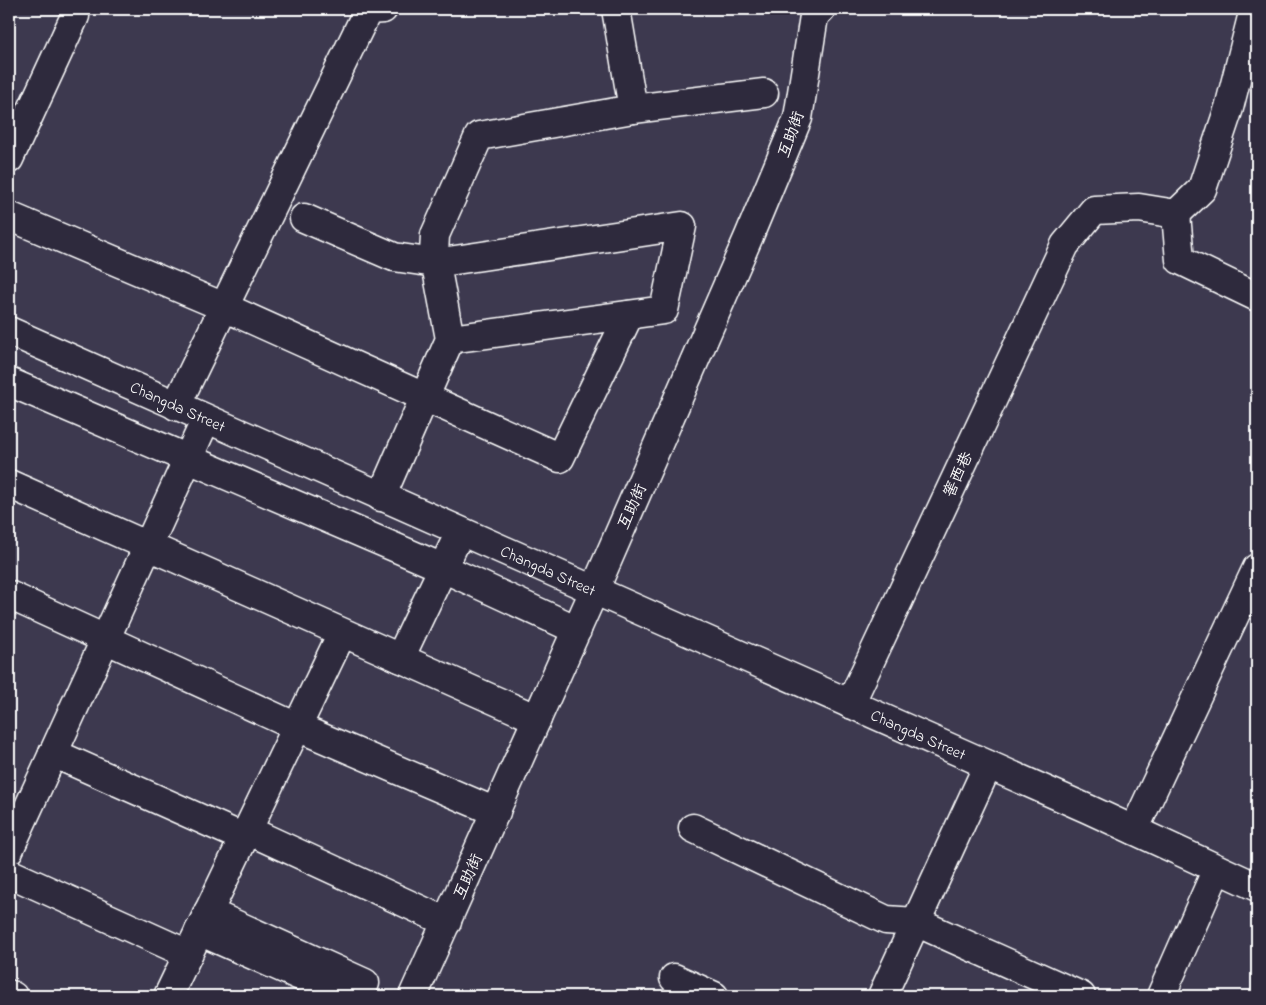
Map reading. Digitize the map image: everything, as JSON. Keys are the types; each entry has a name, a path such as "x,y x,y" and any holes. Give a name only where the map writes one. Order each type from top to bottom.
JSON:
{"street":[{"path":"176,406 368,10 383,9"},
{"path":"616,9 633,109"},
{"name":"互助街","path":"414,996 577,630 749,236 798,118 814,16 821,9"},
{"path":"1254,9 1248,73 1229,108 1202,189 1176,214 1180,260 1257,297"},
{"path":"9,159 75,16"},
{"path":"381,497 450,340 435,263 435,235 479,136 633,109 764,93"},
{"name":"窖西巷","path":"850,704 1065,245 1094,210 1139,208 1176,214"},
{"path":"9,216 224,307 560,458 629,315"},
{"path":"304,218 394,257 435,263 682,226 664,310 450,340"},
{"name":"Changda Street","path":"9,331 1088,809 1257,888"},
{"path":"9,382 443,568 577,630"},
{"path":"9,850 206,419"},
{"path":"9,484 537,719"},
{"path":"400,658 460,532"},
{"path":"1134,830 1257,568"},
{"path":"9,595 297,727 496,812"},
{"path":"168,996 342,633"},
{"path":"53,753 246,834 447,922"},
{"path":"882,996 988,765"},
{"path":"693,828 886,920 916,922 1081,996"},
{"path":"1161,996 1217,869"},
{"path":"9,873 365,983 345,996 199,932"},
{"path":"674,978 714,996"},
{"path":"9,994 14,996"}]}
